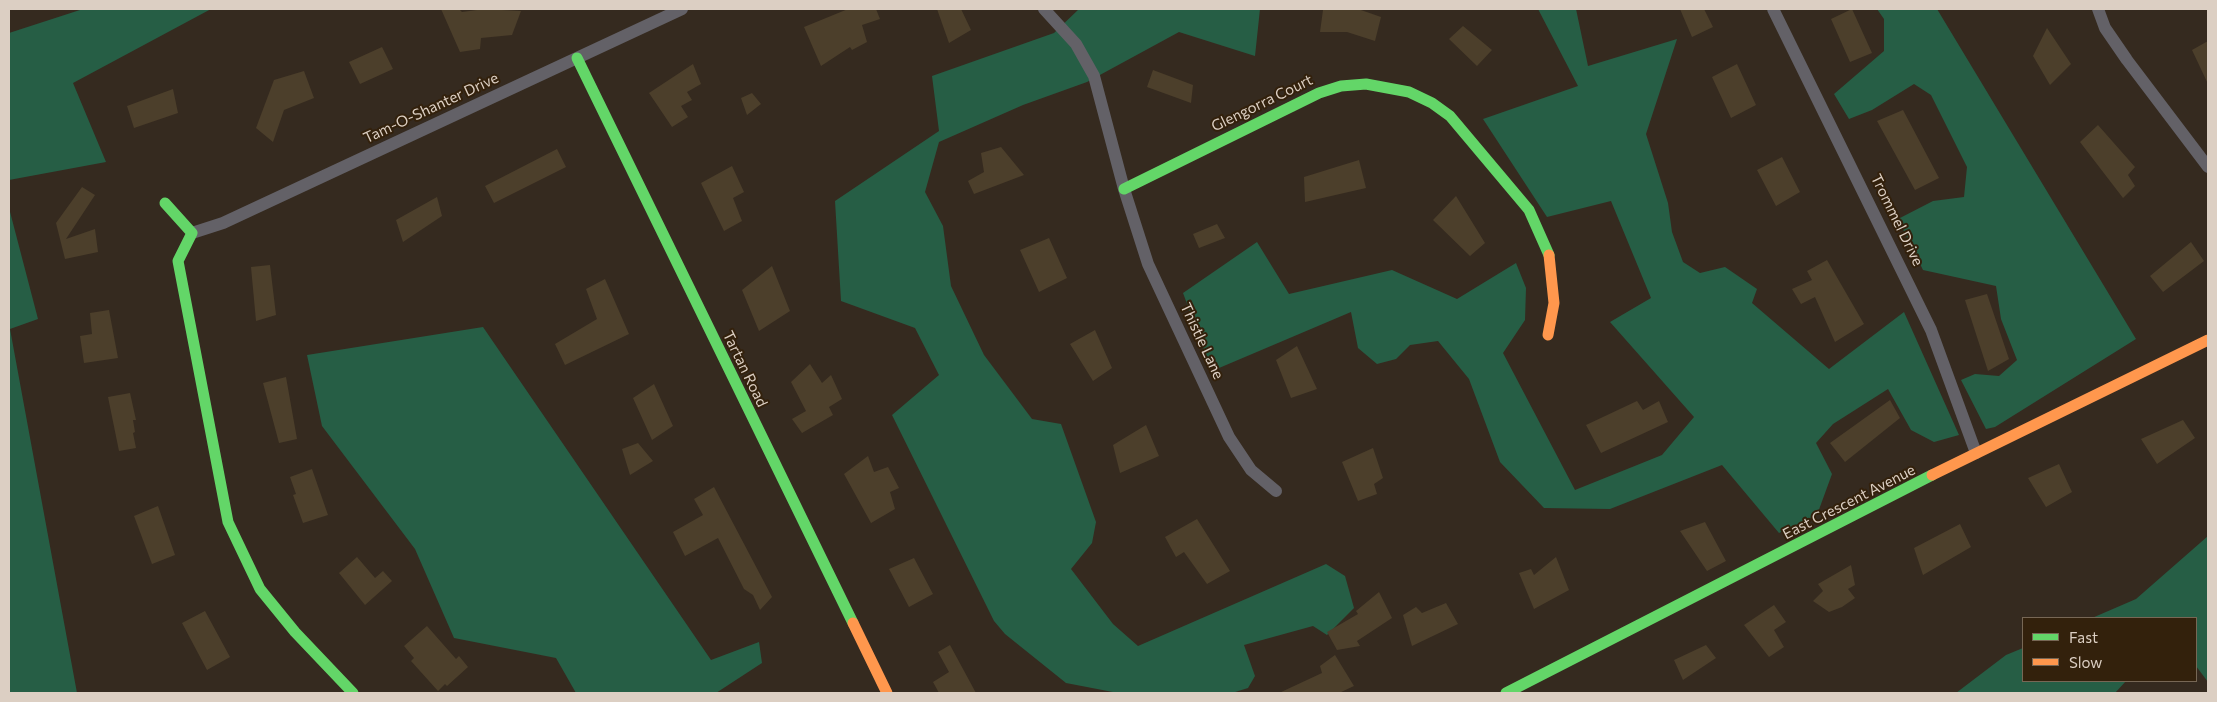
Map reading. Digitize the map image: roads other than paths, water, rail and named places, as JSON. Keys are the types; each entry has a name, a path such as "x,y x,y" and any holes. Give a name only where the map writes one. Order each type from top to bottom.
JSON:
{"street":[{"name":"Tam-O-Shanter Drive","path":"192,233 223,223 682,9"},
{"path":"1044,9 1076,44 1088,64 1124,189"},
{"name":"Trommel Drive","path":"1773,9 1928,322 1976,453"},
{"path":"2098,9 2105,28 2126,60 2208,167"},
{"name":"Tartan Road","path":"577,58 887,693"},
{"name":"Glengorra Court","path":"1124,189 1319,92 1341,86 1366,84 1387,86 1409,92 1432,103 1450,116 1529,210 1541,233 1553,278 1554,304 1548,335"},
{"name":"Thistle Lane","path":"1124,189 1148,264 1229,437 1251,470 1276,491"},
{"path":"165,203 192,233 178,261 228,522 260,589 289,625 353,693"},
{"name":"East Crescent Avenue","path":"1506,693 1976,453 2208,340"}]}
